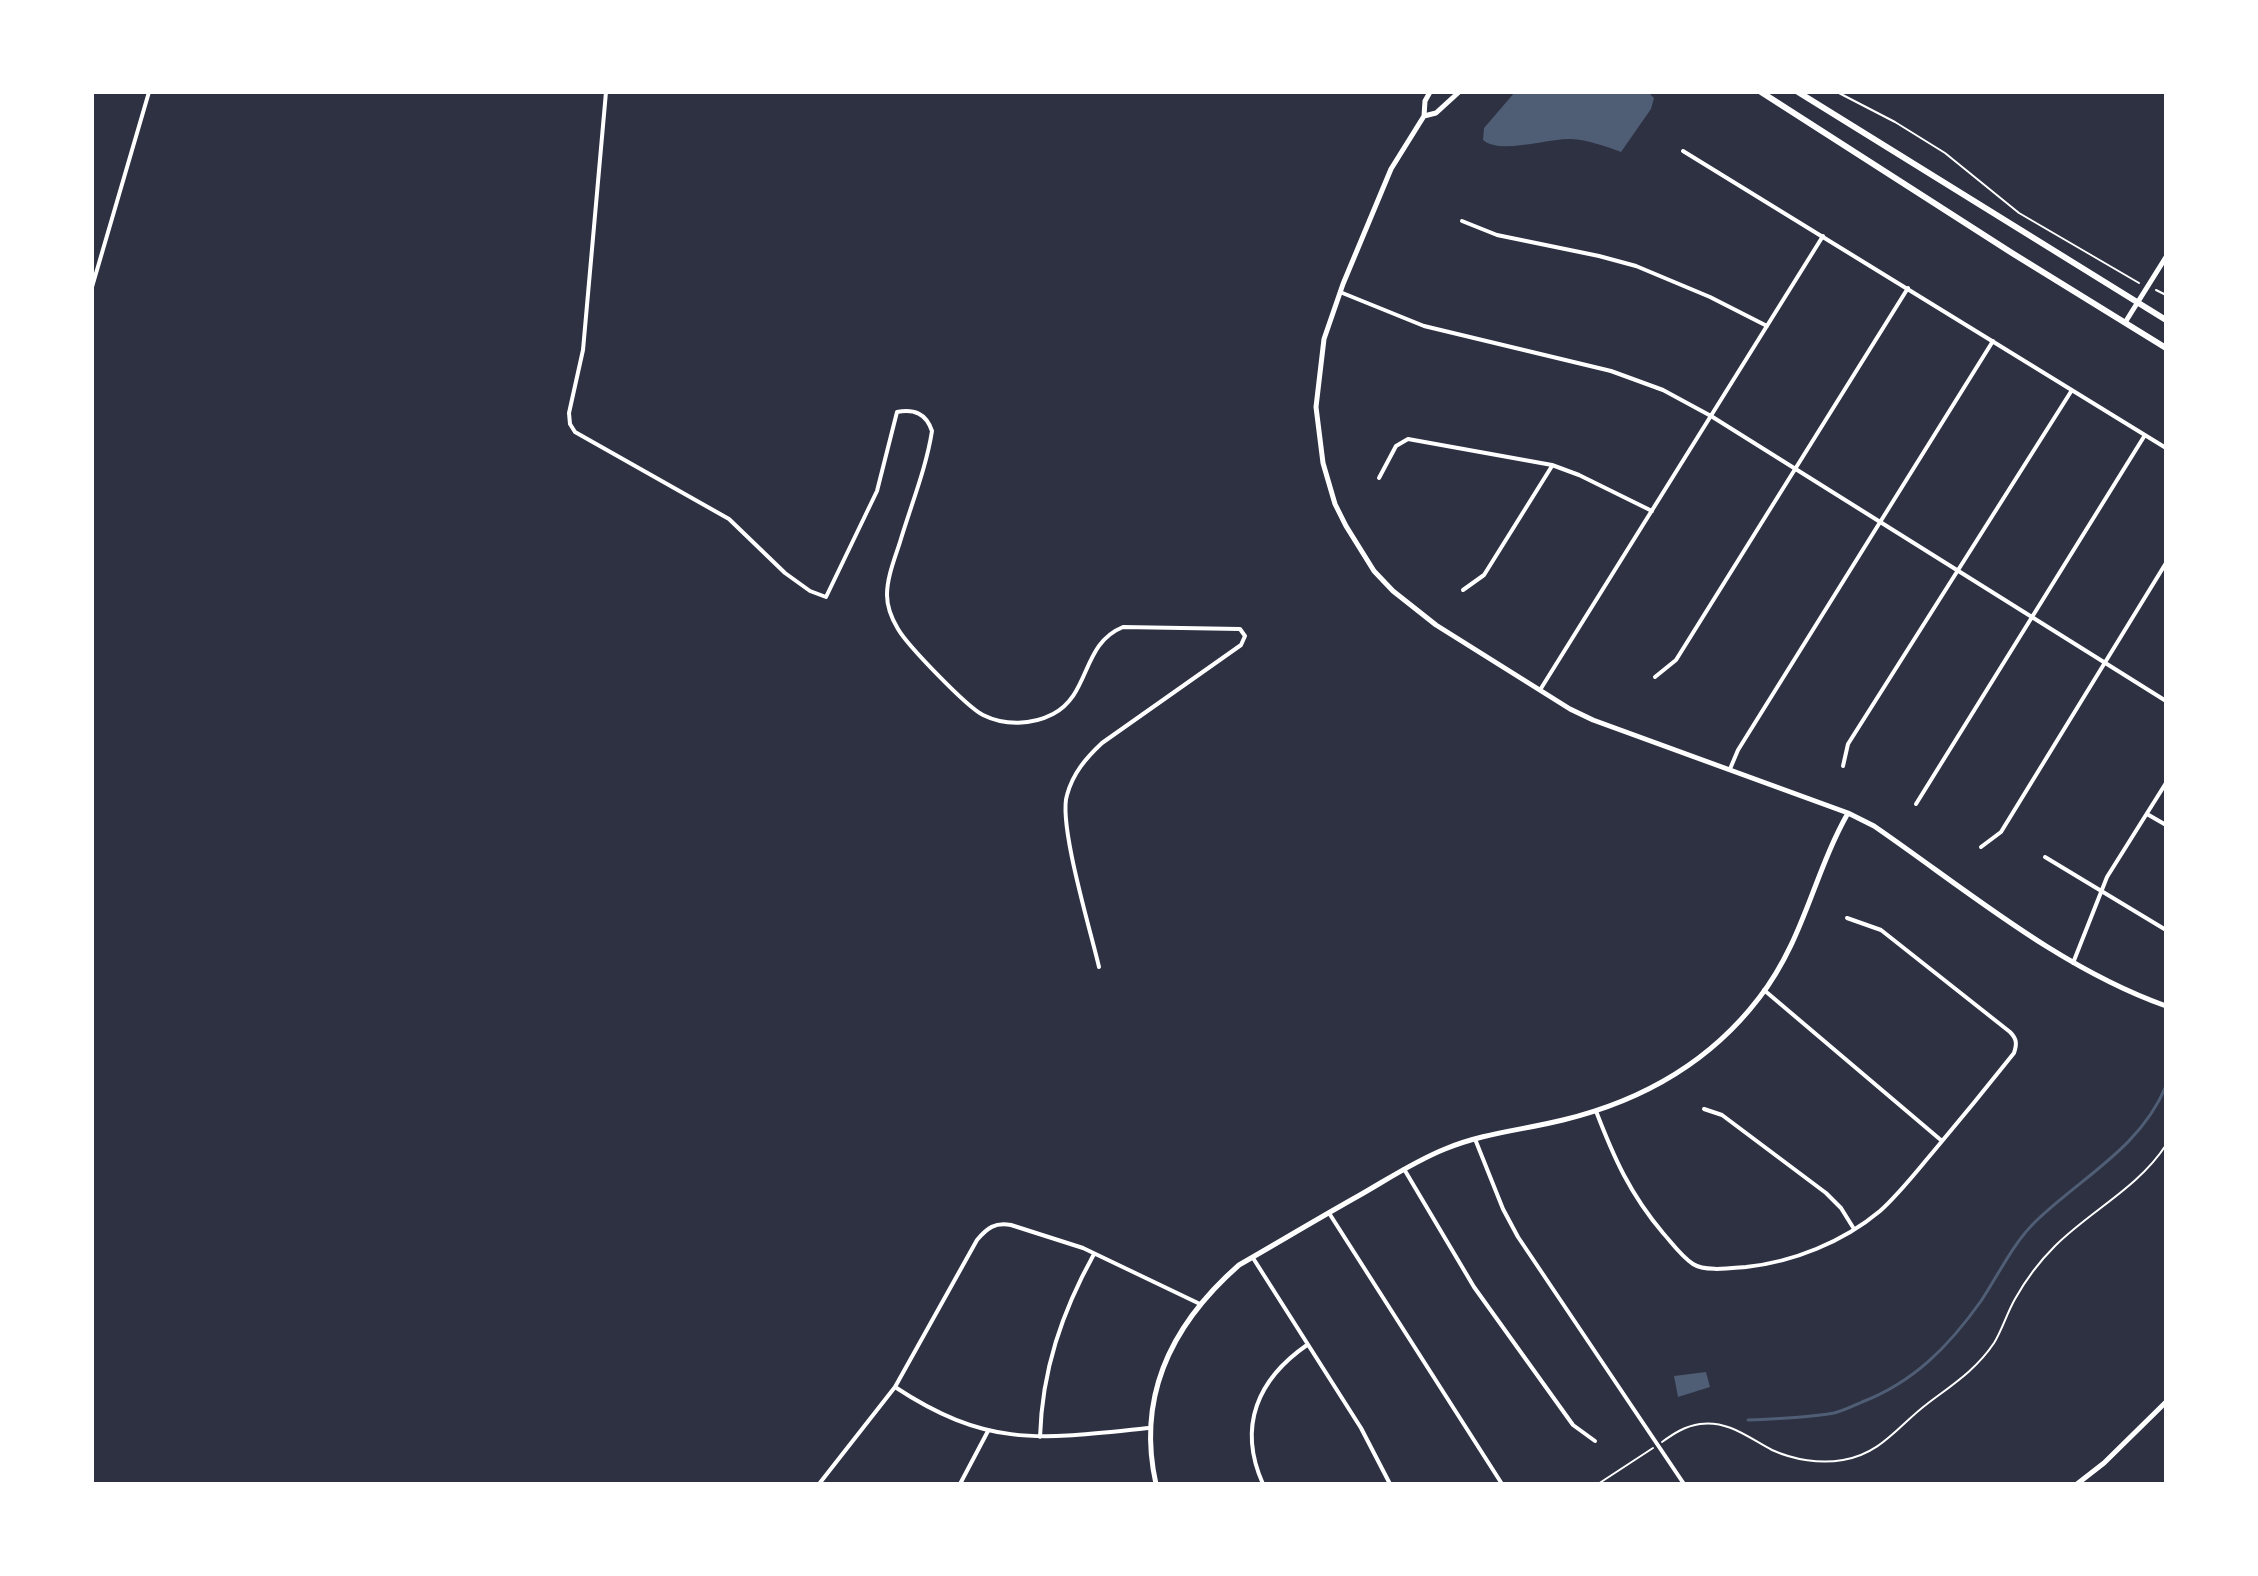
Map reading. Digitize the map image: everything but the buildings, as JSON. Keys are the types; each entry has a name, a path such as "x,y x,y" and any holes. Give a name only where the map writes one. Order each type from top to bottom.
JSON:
{"main road":[{"path":"1761,92 2166,348"},
{"path":"1798,92 2166,320"}],"street":[{"path":"92,287 149,92"},
{"path":"606,92 583,350 569,413 575,432 729,519 785,573 810,591 826,597 877,491 897,412 918,412 930,424 932,431 891,568 887,594 889,608 900,632 970,707 985,716 1008,723 1030,722 1053,714 1067,704 1077,691 1101,641 1123,627 1216,627 1240,629 1245,636 1241,645 1102,743 1082,762 1067,794 1065,822 1099,967"},
{"path":"1430,92 1425,101 1424,116 1391,169 1340,292 1319,361 1316,407 1327,481 1346,526 1374,571 1409,606 1540,690 1593,720 1848,813 1874,826 2073,963 2131,993 2166,1006"},
{"path":"1424,116 1436,113 1459,92"},
{"path":"1683,151 2166,448"},
{"path":"1462,221 1497,235 1636,266 1697,291 1767,326"},
{"path":"1540,690 1823,236"},
{"path":"2126,321 2166,257"},
{"path":"1655,677 1676,660 1908,288"},
{"path":"1340,292 1424,326 1611,371 1663,390 1711,416 2166,701"},
{"path":"1730,769 1738,750 1993,341"},
{"path":"1843,766 1848,744 2072,390"},
{"path":"1916,804 2145,435"},
{"path":"1379,478 1396,446 1408,439 1552,465 1652,511"},
{"path":"1463,590 1484,575 1552,465"},
{"path":"1981,847 2001,832 2166,563"},
{"path":"2073,963 2107,877 2166,783"},
{"path":"1156,1484 1149,1428 1161,1373 1175,1343 1200,1304 1221,1281 1253,1258 1422,1158 1475,1139 1596,1111 1650,1089 1693,1063 1739,1022 1791,949 1823,864 1848,813"},
{"path":"2147,814 2166,825"},
{"path":"2045,857 2166,930"},
{"path":"1596,1111 1620,1171 1634,1196 1695,1266 1728,1269 1770,1263 1826,1245 1879,1212 2014,1053 2015,1038 1881,930 1847,918"},
{"path":"1764,990 1942,1141"},
{"path":"1704,1109 1722,1115 1826,1193 1841,1208 1854,1229"},
{"path":"1475,1139 1503,1209 1518,1237 1684,1484"},
{"path":"1404,1169 1474,1287 1573,1425 1595,1441"},
{"path":"1329,1213 1502,1484"},
{"path":"819,1484 895,1387 977,1240 993,1226 1001,1223 1011,1225 1095,1253 1200,1304"},
{"path":"1040,1437 1044,1382 1050,1357 1074,1291 1095,1253"},
{"path":"1253,1258 1361,1428 1390,1484"},
{"path":"1263,1484 1252,1446 1253,1422 1261,1396 1272,1374 1308,1344"},
{"path":"895,1387 962,1424 988,1431 1040,1437 1149,1428"},
{"path":"2077,1484 2104,1463 2166,1402"},
{"path":"960,1484 988,1431"}],"path":[{"path":"1837,92 1895,122 1945,153 2019,213 2129,279 2166,295"},
{"path":"1664,1440 1680,1430 1712,1423 1727,1426 1774,1451 1797,1459 1822,1462 1861,1455 1887,1441 1974,1368 1996,1341 2015,1300 2043,1259 2072,1230 2143,1173 2166,1145"},
{"path":"1598,1484 1654,1448"}],"water":[{"path":"1515,92 1648,92 1654,98 1651,109 1621,152 1571,139 1512,146 1483,140 1484,128"},
{"path":"1706,1372 1710,1387 1678,1397 1674,1376"}],"waterway":[{"path":"1748,1420 1837,1412 1881,1394 1914,1373 1943,1347 1969,1317 2028,1230 2126,1144 2155,1108 2166,1086"}]}
